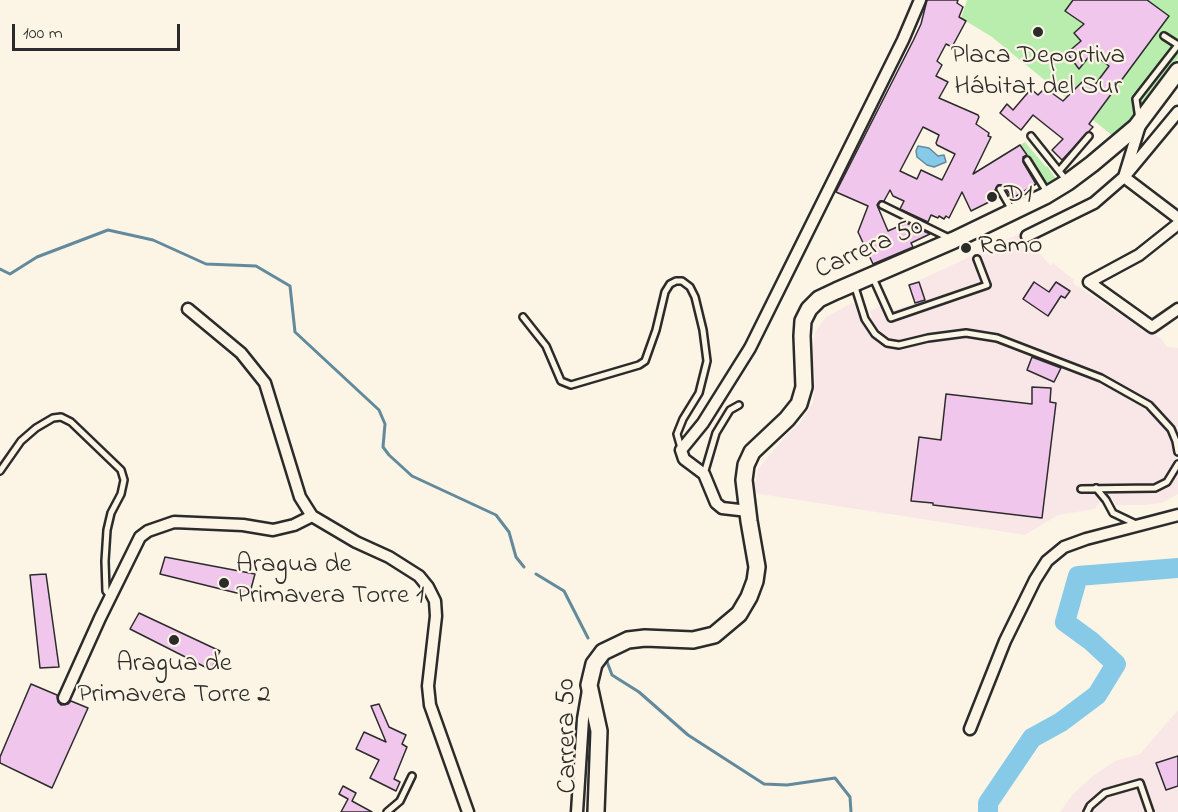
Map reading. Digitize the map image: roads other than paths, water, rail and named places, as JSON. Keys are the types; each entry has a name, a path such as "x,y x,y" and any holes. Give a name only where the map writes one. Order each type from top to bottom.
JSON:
{"main road":[{"name":"Carrera 50","path":"596,812 599,731 589,685 594,664 603,652 628,640 645,638 693,640 714,635 739,614 749,597 757,567 744,480 746,465 752,452 787,419 799,404 804,387 803,321 809,309 819,299 954,240 1048,194 1063,177 1092,164 1140,122 1178,71"}],"street":[{"path":"748,511 722,508 716,503 704,474 684,459 681,450 703,423 750,348 903,40 920,0"},
{"path":"1027,236 1094,203 1124,177 1178,112"},
{"path":"1124,177 1140,122"},
{"path":"1124,177 1178,218"},
{"path":"1178,224 1139,255 1089,282 1152,327 1178,309"},
{"path":"188,309 241,352 265,383 300,497 312,516 356,542 389,556 418,576 428,587 435,601 436,616 428,686 430,705 469,810"},
{"path":"64,698 140,537 157,527 174,522 243,525 273,530 294,525 312,516"},
{"path":"970,729 1005,641 1042,567 1052,556 1064,547 1178,516"},
{"path":"577,812 583,719 589,685"}],"lane":[{"path":"1140,122 1136,99 1178,45 1164,36"},
{"path":"1031,136 1063,177 1089,136"},
{"path":"1027,160 1048,194"},
{"path":"1000,189 1013,211"},
{"path":"882,205 954,240"},
{"path":"872,276 891,318 987,285 977,259"},
{"path":"523,317 546,346 561,381 571,385 639,365 645,361 656,330 665,292 670,284 676,281 682,281 690,287 695,297 703,330 707,361 699,393 683,419 677,434 681,450"},
{"path":"854,283 865,319 875,334 887,343 899,345 966,333 997,338 1101,378 1149,405 1171,429 1178,452"},
{"path":"704,474 716,433 730,410 739,405"},
{"path":"0,471 21,441 36,428 53,418 61,417 71,422 121,470 124,480 121,494 111,513 105,561 106,591 111,597"},
{"path":"1081,489 1155,488 1167,482 1178,464"},
{"path":"1096,488 1113,513 1140,526"},
{"path":"387,812 400,801 412,776"},
{"path":"1087,812 1090,806 1105,793 1140,783 1150,812"}],"water":[{"path":"918,146 929,148 938,156 944,155 946,162 934,167 927,165 917,157"}],"waterway":[{"path":"0,269 10,274 37,257 108,230 153,240 206,264 256,266 290,286 295,332 379,410 385,424 383,447 389,455 412,476 496,515 509,532 516,557 524,567"},
{"path":"988,812 988,803 1032,738 1061,722 1097,695 1116,664 1091,641 1065,622 1078,576 1178,568"},
{"path":"536,574 564,591 588,638"},
{"path":"606,659 612,675 639,692 688,735 764,784 787,785 835,778 850,797 851,812"}],"place":[{"name":"Placa Deportiva Hábitat del Sur","path":"1038,32"},
{"name":"D1","path":"992,197"},
{"name":"Ramo","path":"966,248"},
{"name":"Aragua de Primavera Torre 1","path":"224,583"},
{"name":"Aragua de Primavera Torre 2","path":"174,640"}]}
